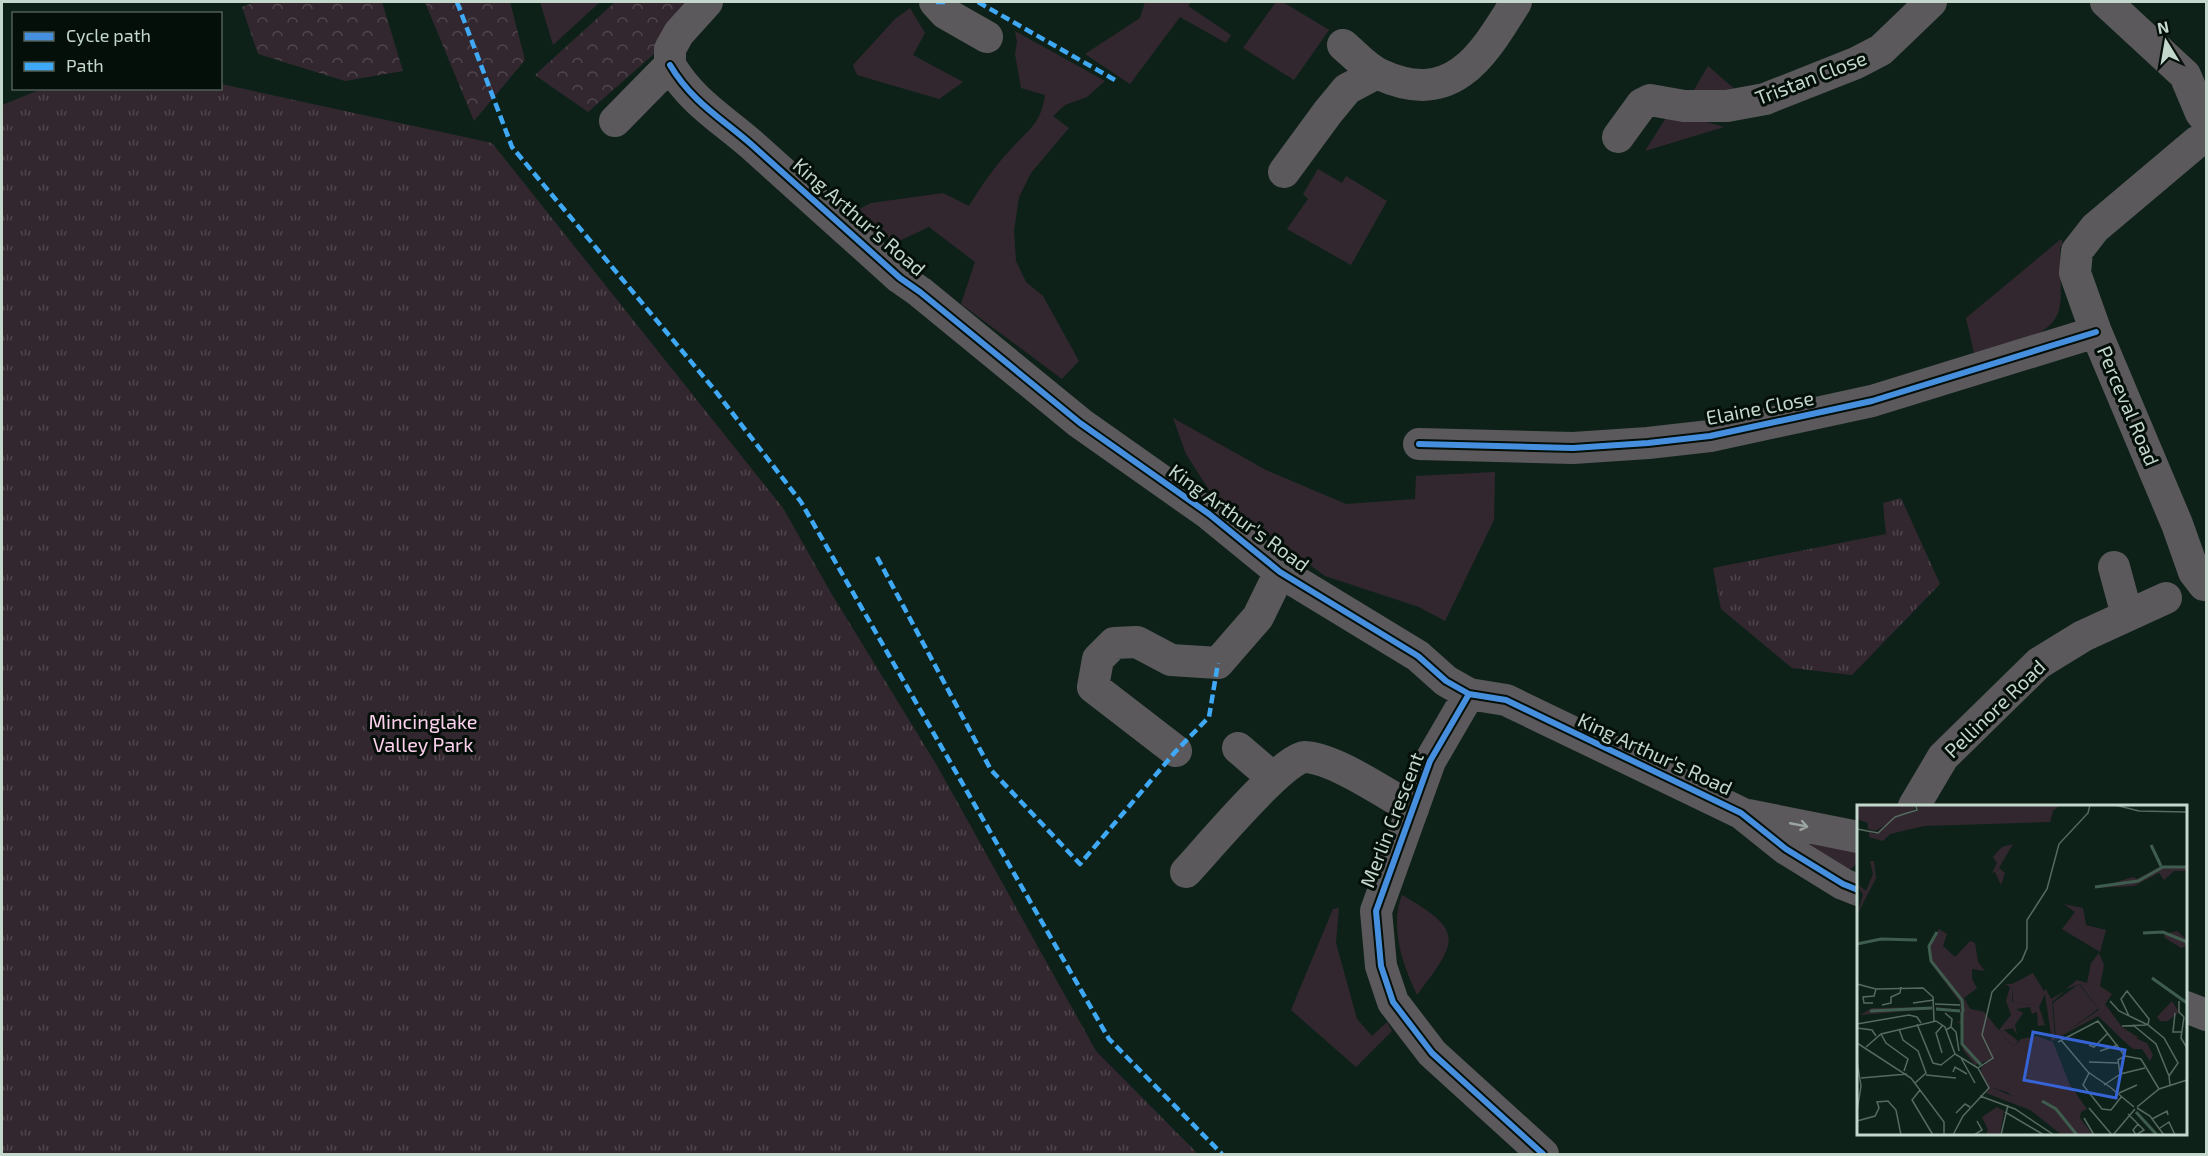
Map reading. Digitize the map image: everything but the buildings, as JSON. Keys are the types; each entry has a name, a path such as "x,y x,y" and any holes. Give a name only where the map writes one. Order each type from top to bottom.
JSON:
{"street":[{"path":"615,121 670,65 670,49 679,33 707,2"},
{"path":"936,2 945,13 987,37"},
{"path":"1343,45 1377,73 1413,86 1444,83 1475,62 1516,2"},
{"name":"Tristan Close","path":"1618,137 1642,104 1650,100 1684,106 1727,106 1765,99 1856,63 1881,50 1931,2"},
{"path":"2106,2 2185,75 2206,119"},
{"name":"King Arthur's Road","path":"670,65 680,82 698,102 743,137 900,278 1080,423 1209,514 1280,572 1419,656 1446,681 1469,694 1506,700 1741,813 1786,849 1843,884 1857,890"},
{"path":"1284,172 1347,89 1377,73"},
{"name":"Perceval Road","path":"2205,585 2194,572 2178,524 2096,332 2075,273 2077,251 2095,228 2197,142 2206,137"},
{"name":"Elaine Close","path":"1419,444 1573,448 1710,436 1872,401 2096,332"},
{"path":"2114,567 2127,615"},
{"path":"1176,751 1093,687 1098,658 1114,644 1137,642 1172,660 1218,663 1258,617 1280,572"},
{"name":"Pellinore Road","path":"1915,805 1943,757 2039,663 2084,636 2166,598"},
{"name":"Merlin Crescent","path":"1469,694 1430,761 1376,911 1381,966 1393,1002 1432,1053 1543,1155"},
{"path":"1238,748 1273,778"},
{"path":"1186,872 1273,778 1294,759 1305,757 1335,766 1413,810"},
{"name":"King Arthur's Road","path":"1741,813 1857,837"},
{"path":"2187,1007 2206,1014"}],"green space":[{"path":"255,2 382,2 403,71 345,81 258,54 242,7"},
{"path":"425,2 510,2 525,60 474,121"},
{"path":"540,2 600,2 553,45"},
{"path":"615,2 713,2 588,112 535,75"},
{"path":"1145,2 1191,2 1188,6 1231,35 1226,43 1180,17 1130,84 1085,54 1140,18"},
{"path":"1276,2 1283,2 1329,30 1294,80 1243,48"},
{"path":"910,8 925,33 913,55 963,82 939,99 857,75 853,65 895,19"},
{"path":"1015,31 1105,81 1087,97 1065,105 1053,116 1069,128 1031,173 1019,197 1014,231 1016,261 1026,282 1043,296 1079,361 1062,379 961,304 975,262 929,227 901,240 871,236 854,212 871,203 943,193 969,206 999,162 1041,113 1045,95 1021,88 1015,54 1017,42"},
{"path":"1708,66 1738,92 1691,95"},
{"name":"Mincinglake Valley Park","path":"222,84 492,143 783,508 831,593 936,764 1096,1051 1198,1154 2,1154 2,105 40,90 222,90"},
{"path":"1674,113 1724,127 1645,151 1666,118"},
{"path":"1318,169 1342,183 1346,176 1387,201 1351,265 1287,229 1308,199 1303,194"},
{"path":"2061,239 2063,243 2060,248 2060,303 2054,320 2046,328 2023,340 1974,353 1966,318"},
{"path":"1173,418 1266,470 1346,504 1415,499 1416,476 1495,472 1494,520 1445,621 1419,607 1325,576 1209,490 1186,454"},
{"path":"1901,498 1940,584 1852,675 1792,668 1721,609 1713,568 1886,534 1883,503"},
{"path":"1797,835 1857,845 1857,860 1854,866 1847,870 1809,850"},
{"path":"1402,895 1437,918 1445,928 1448,938 1447,949 1441,962 1417,995 1403,959 1397,933 1398,907"},
{"path":"1339,908 1336,943 1357,1019 1372,1036 1387,1022 1392,1031 1356,1067 1291,1010 1333,909"}],"marked path":[{"path":"457,2 512,147 713,388 801,502 1109,1039 1222,1154"},
{"path":"936,2 946,2"},
{"path":"978,2 1115,80"},
{"path":"877,557 991,770 1080,864 1176,751 1209,717 1218,663"}],"cycle path":[{"path":"670,65 697,99 752,145 900,278 1080,423 1209,514 1280,572 1418,656 1446,681 1469,694 1506,700 1741,813 1786,849 1843,884 1857,890"},
{"path":"1419,444 1573,448 1710,436 1872,401 2096,332"},
{"path":"1469,694 1430,761 1376,911 1381,966 1393,1002 1432,1053 1543,1154"}]}
